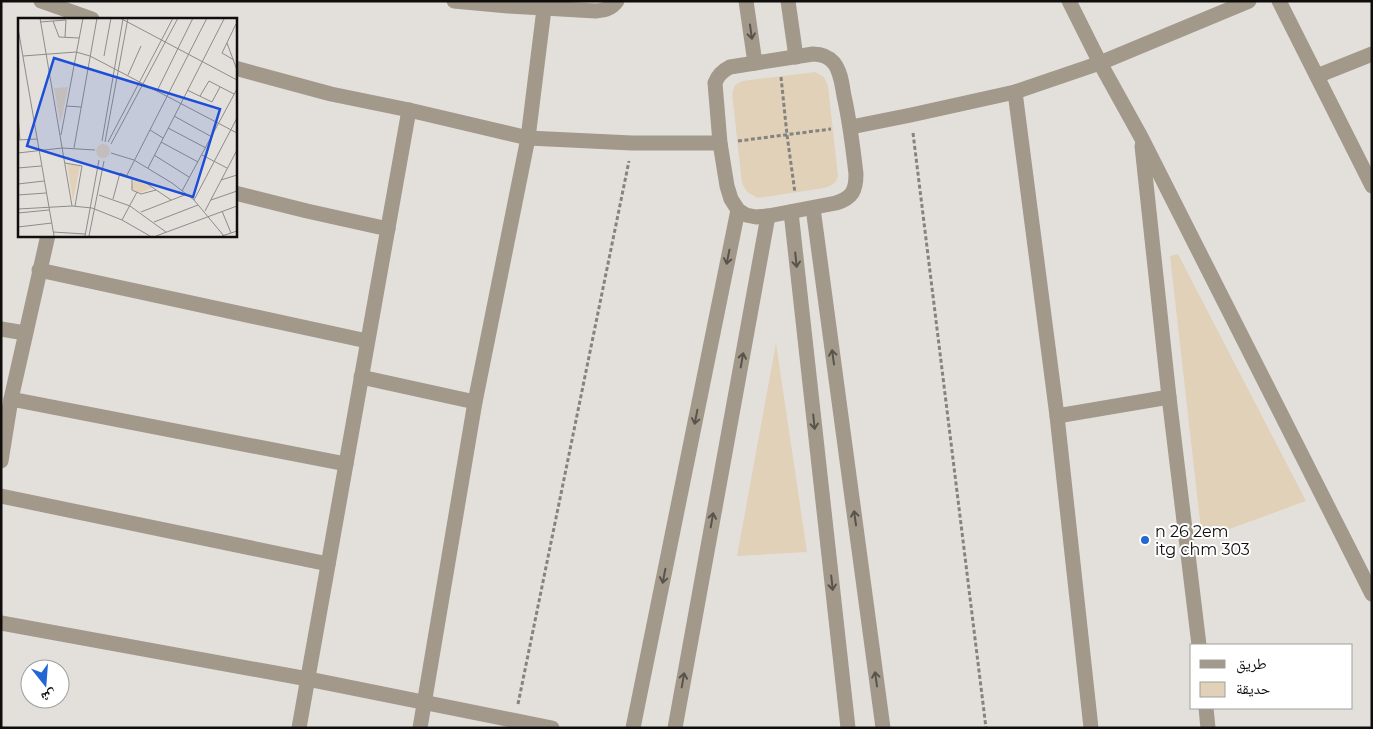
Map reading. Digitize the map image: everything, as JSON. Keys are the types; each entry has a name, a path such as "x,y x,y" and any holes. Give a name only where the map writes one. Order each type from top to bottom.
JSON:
{"street":[{"path":"454,1 508,4 544,9 605,10 613,6 617,1"},
{"path":"746,1 755,63"},
{"path":"788,1 796,57"},
{"path":"1069,1 1100,63 1141,137 1372,594"},
{"path":"851,127 1015,92 1100,63 1249,1"},
{"path":"1280,1 1372,186"},
{"path":"47,2 89,18"},
{"path":"420,728 476,402 528,138 544,9"},
{"path":"822,54 834,63 841,80 851,127 856,181 851,196 844,200 813,208 756,217 746,215 738,210 730,199 720,143 716,83 723,71 730,67 779,59 822,54"},
{"path":"1317,76 1372,54"},
{"path":"236,68 331,94 528,138 632,143 720,143"},
{"path":"1015,92 1057,416 1091,728"},
{"path":"299,728 409,110"},
{"path":"1141,137 1198,644"},
{"path":"236,193 388,229"},
{"path":"813,208 883,728"},
{"path":"633,728 738,210"},
{"path":"794,211 848,728"},
{"path":"675,728 768,216"},
{"path":"1,461 25,333 48,236"},
{"path":"39,270 367,341"},
{"path":"1,329 25,333"},
{"path":"361,378 476,402"},
{"path":"1057,416 1169,397"},
{"path":"12,399 346,464"},
{"path":"1,496 328,564"},
{"path":"1,623 308,679 514,724 552,728"},
{"path":"1206,709 1208,728"}],"path":[{"path":"779,59 794,211"},
{"path":"911,115 986,728"},
{"path":"720,143 851,127"},
{"path":"514,724 632,143"}],"green space":[{"path":"815,72 824,77 828,86 837,179 833,184 824,188 758,198 747,192 742,184 732,93 735,85 742,81"},
{"path":"1178,254 1306,501 1202,539 1170,256"},
{"path":"776,343 807,552 737,556"}],"place":[{"name":"n 26 2em itg chm 303","path":"1145,540"}]}
